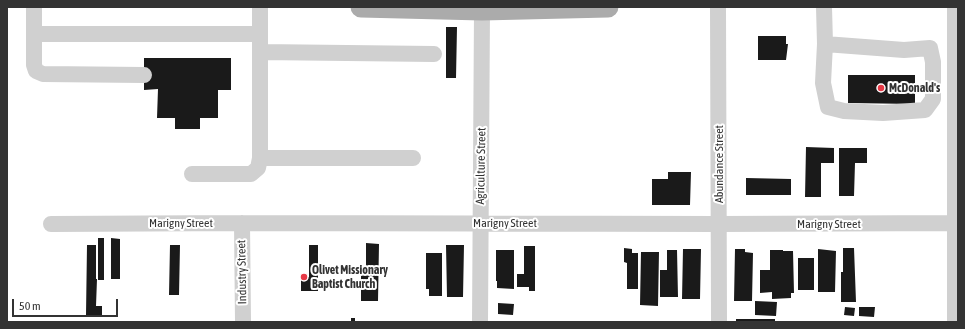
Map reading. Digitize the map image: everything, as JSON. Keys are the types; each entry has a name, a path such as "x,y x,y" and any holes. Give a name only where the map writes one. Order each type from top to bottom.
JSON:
{"main road":[{"path":"361,7 482,10 608,7"}],"street":[{"path":"34,7 34,65 36,71 43,74 144,75"},
{"path":"192,174 251,174 258,168 260,158 260,7"},
{"name":"Abundance Street","path":"718,7 719,322"},
{"path":"824,7 825,44 823,83 828,107 844,111 883,113 925,110 933,100 933,62 930,48"},
{"path":"955,7 957,187 955,322"},
{"name":"Agriculture Street","path":"480,322 482,10"},
{"path":"34,34 260,34"},
{"path":"825,44 904,50 930,48 955,49"},
{"path":"260,52 434,54"},
{"path":"928,106 955,106"},
{"path":"260,158 413,158"},
{"name":"Marigny Street","path":"51,224 242,222 719,224 957,223"},
{"name":"Industry Street","path":"242,222 243,322"}],"building":[{"path":"446,27 457,27 456,78 446,78"},
{"path":"758,36 786,36 786,44 788,44 786,60 758,60"},
{"path":"144,58 231,58 231,90 218,90 218,118 200,118 200,129 175,129 175,118 157,118 158,89 144,90"},
{"path":"848,75 915,75 915,104 848,103"},
{"path":"806,147 834,148 834,163 821,163 821,197 805,197"},
{"path":"839,148 867,148 867,163 855,163 854,196 839,196"},
{"path":"668,172 691,172 690,205 652,205 652,179 668,179"},
{"path":"746,178 791,179 791,195 746,195"},
{"path":"98,238 104,238 104,280 98,280"},
{"path":"111,238 120,239 120,279 111,279"},
{"path":"366,243 379,244 378,301 361,301 361,270 366,270"},
{"path":"87,245 96,245 96,306 102,306 102,315 86,315"},
{"path":"170,245 180,245 179,295 169,295"},
{"path":"309,245 318,245 318,291 301,291 301,277 309,277"},
{"path":"446,245 464,245 463,297 447,297"},
{"path":"524,246 535,246 535,291 529,291 529,287 517,287 517,274 524,274"},
{"path":"624,248 632,249 632,253 638,253 638,289 627,289 627,263 624,262"},
{"path":"843,248 854,248 856,302 841,302"},
{"path":"683,249 701,249 700,299 682,299"},
{"path":"735,249 745,249 745,252 753,253 752,301 734,301"},
{"path":"818,249 836,251 835,292 818,292"},
{"path":"496,250 514,250 514,289 497,288"},
{"path":"667,250 677,250 678,297 660,297 660,270 667,270"},
{"path":"770,250 793,251 794,293 791,293 791,298 772,299 772,292 760,293 760,270 770,270"},
{"path":"641,252 659,252 658,306 640,305"},
{"path":"426,253 442,253 442,296 429,296 429,289 426,289"},
{"path":"798,258 814,258 814,290 798,290"},
{"path":"755,301 777,302 776,316 755,315"},
{"path":"498,303 514,304 513,315 498,314"},
{"path":"845,307 855,308 854,316 844,315"},
{"path":"859,307 875,307 874,317 859,316"},
{"path":"351,318 355,318 355,322 351,322"},
{"path":"736,319 775,319 775,322 736,322"}],"place":[{"name":"McDonald's","path":"881,88"},
{"name":"Olivet Missionary Baptist Church","path":"304,277"}]}
